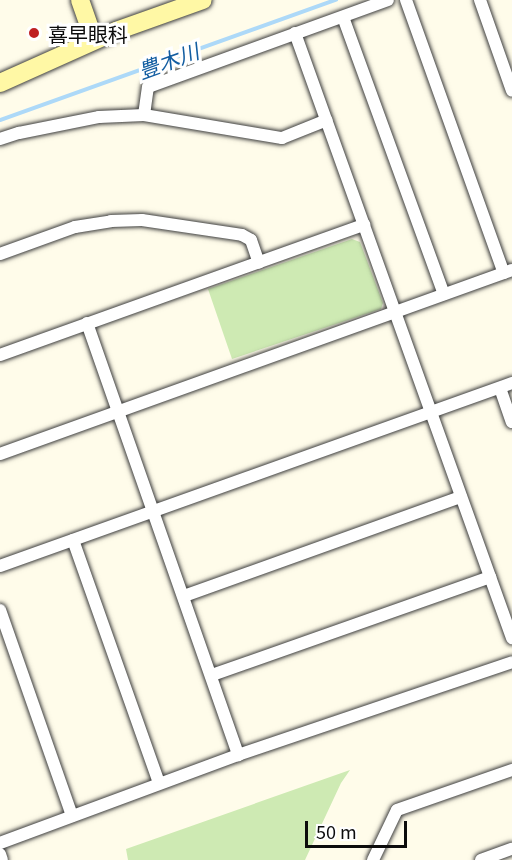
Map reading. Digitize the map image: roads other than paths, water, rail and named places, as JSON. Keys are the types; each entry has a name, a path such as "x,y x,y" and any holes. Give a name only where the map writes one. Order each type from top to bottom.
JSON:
{"street":[{"path":"80,0 94,40"},
{"path":"1,80 94,40 203,0"},
{"path":"144,115 148,87 388,0"},
{"path":"0,454 508,272 406,0"},
{"path":"480,0 512,91"},
{"path":"342,17 444,294"},
{"path":"295,33 512,638"},
{"path":"0,140 19,132 99,117 144,115 282,138 327,120"},
{"path":"0,254 75,227 142,219 242,235 251,240 259,262"},
{"path":"0,355 364,225"},
{"path":"87,323 212,675 238,755"},
{"path":"0,566 506,386 512,422"},
{"path":"184,596 461,497"},
{"path":"73,540 159,783"},
{"path":"212,675 490,577"},
{"path":"0,610 72,816"},
{"path":"0,843 238,755 512,662"},
{"path":"373,860 397,810 512,770"},
{"path":"481,860 512,849"},
{"path":"0,854 2,860"}],"waterway":[{"name":"豊木川","path":"0,120 336,0"}],"place":[{"name":"喜早眼科","path":"34,33"}]}
